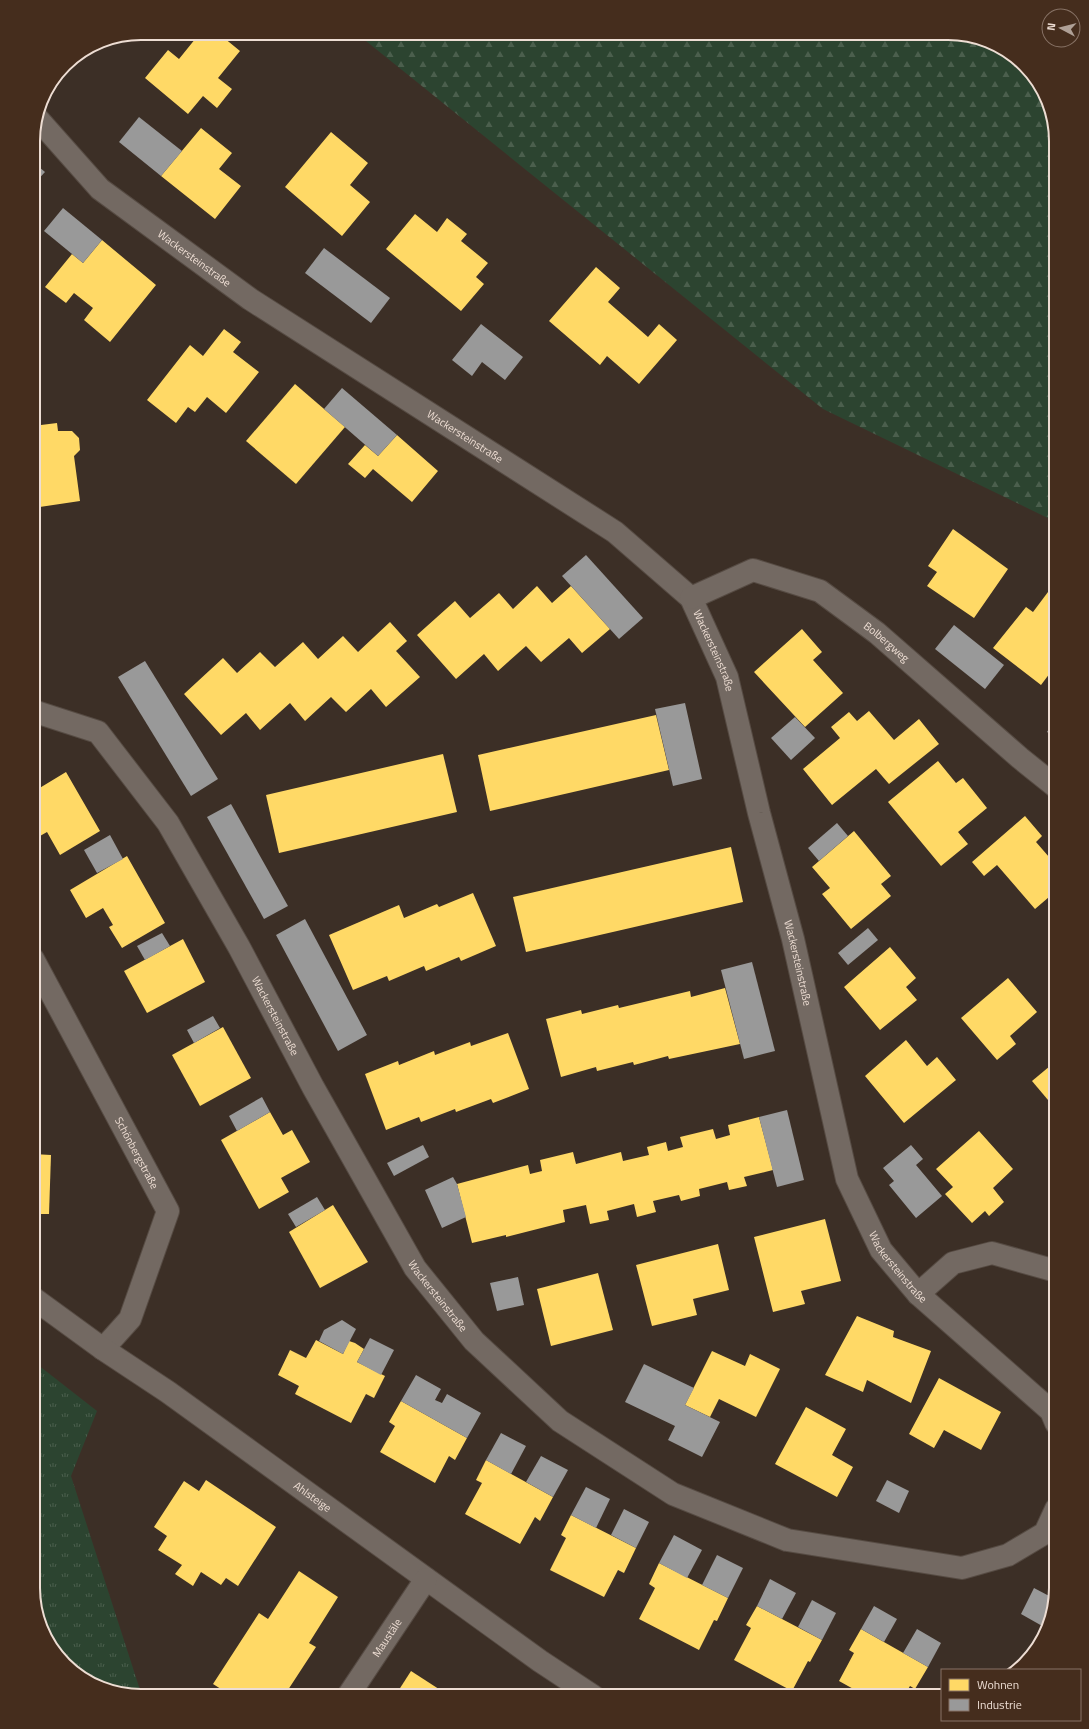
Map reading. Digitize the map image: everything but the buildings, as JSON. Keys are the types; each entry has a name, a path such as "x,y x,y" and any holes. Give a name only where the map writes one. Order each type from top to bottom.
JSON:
{"street":[{"name":"Wackersteinstraße","path":"42,123 100,189 118,203 250,299 615,532 691,598 727,677 759,813 793,939 847,1178 881,1250 918,1294 1049,1409"},
{"name":"Bolbergweg","path":"691,598 753,570 820,590 877,633 1020,758 1049,781"},
{"name":"Wackersteinstraße","path":"40,713 98,732 168,823 239,947 314,1087 415,1268 474,1341 560,1421 673,1494 787,1540 962,1568 1008,1555 1045,1533 1049,1524"},
{"name":"Schönbergstraße","path":"40,972 168,1211 130,1319 103,1349"},
{"path":"918,1294 953,1263 992,1253 1049,1269"},
{"name":"Ahlsteige","path":"40,1303 103,1349 168,1392 540,1661 582,1689"},
{"name":"Maustäle","path":"353,1689 426,1579"}],"green space":[{"path":"365,40 955,40 981,45 993,50 1015,65 1024,74 1039,96 1044,108 1049,134 1049,519 823,409"},
{"path":"40,1366 97,1411 71,1476 140,1689 108,1684 85,1672 65,1655 50,1633 45,1621 40,1588"}]}
